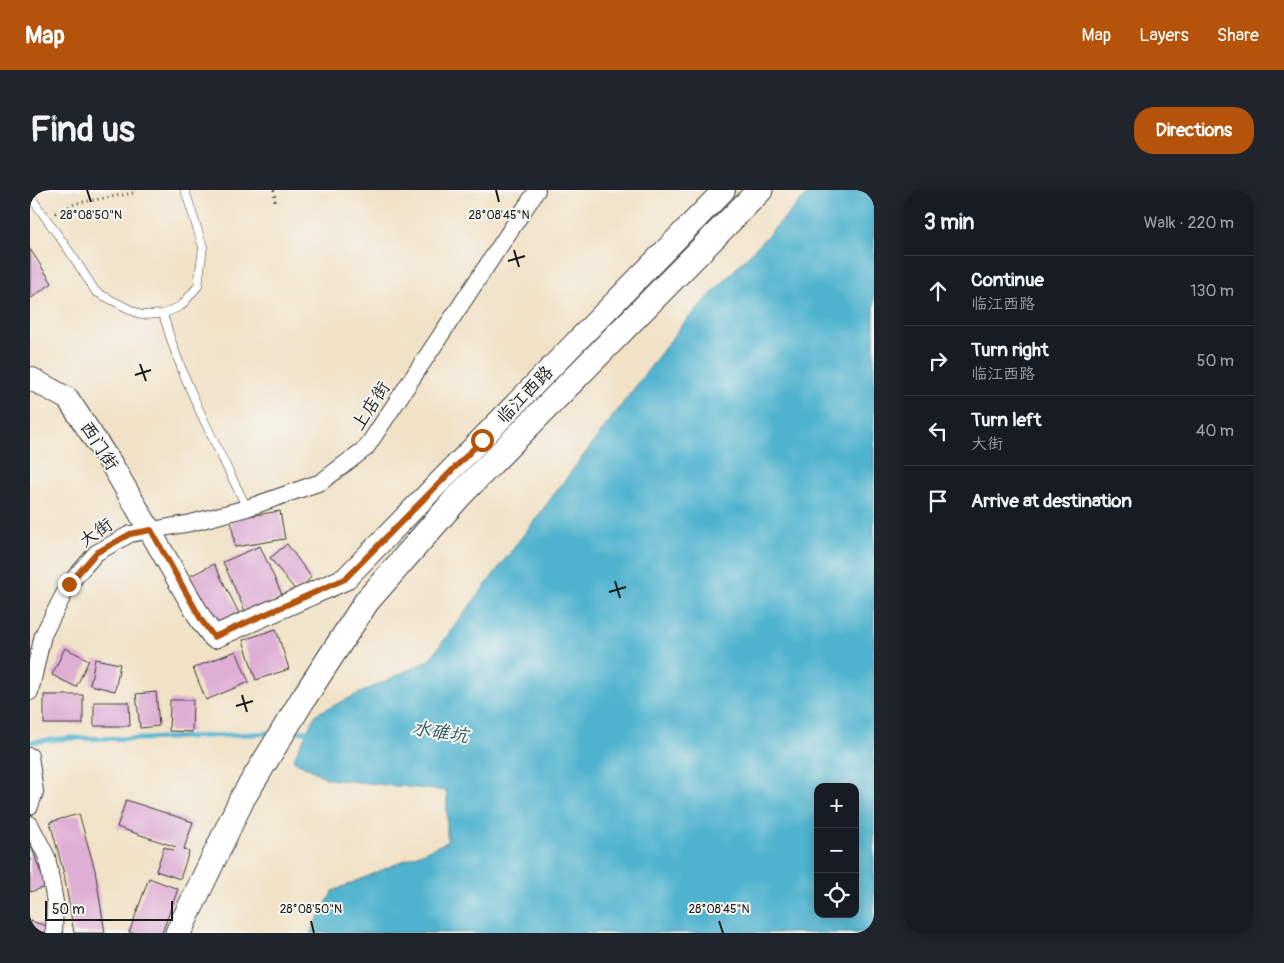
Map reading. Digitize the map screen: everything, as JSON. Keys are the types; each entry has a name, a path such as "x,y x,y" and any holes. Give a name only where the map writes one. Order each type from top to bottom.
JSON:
{"main road":[{"path":"178,933 242,799 303,699 367,602 458,497 760,190"}],"street":[{"name":"上店街","path":"151,530 191,523 247,508 320,482 366,448 537,190"},
{"name":"临江西路","path":"151,530 202,621 214,637 345,579 714,194"},
{"name":"西门街","path":"30,378 68,399 112,465 151,530"},
{"name":"大街","path":"30,692 43,635 69,584 96,553 130,534 151,530"},
{"path":"30,756 35,792 30,806"},
{"path":"30,824 47,857 55,902 54,933"}],"lane":[{"path":"31,197 96,292 141,315 163,314 181,306 198,286 202,248 185,190"},
{"path":"163,314 173,350 209,432 247,508"}],"path":[{"path":"46,218 76,203 133,193 136,190"},
{"path":"274,190 275,202"}],"water":[{"path":"811,190 874,190 874,933 310,933 333,891 447,842 447,791 328,779 293,760 316,714 429,660 682,325"}],"building":[{"path":"30,249 52,283 30,299"},
{"path":"280,511 285,539 235,547 231,519"},
{"path":"287,544 311,577 297,592 270,558"},
{"path":"260,546 283,597 246,613 223,562"},
{"path":"214,564 239,613 213,626 188,577"},
{"path":"276,629 289,669 256,680 243,640"},
{"path":"65,648 89,660 76,687 52,675"},
{"path":"236,651 249,682 206,700 193,668"},
{"path":"95,659 120,664 115,691 90,685"},
{"path":"156,692 159,726 140,728 136,694"},
{"path":"44,695 83,695 83,724 44,724"},
{"path":"170,700 193,700 192,732 169,731"},
{"path":"94,702 129,702 130,726 94,726"},
{"path":"126,800 193,822 184,849 189,852 180,879 156,871 164,847 173,850 176,847 117,827"},
{"path":"79,814 95,870 105,933 74,933 64,874 50,822"},
{"path":"30,843 46,887 30,892"},
{"path":"149,878 178,889 162,933 129,933"},
{"path":"30,921 51,927 50,933 30,933"}],"waterway":[{"name":"水碓坑","path":"293,732 314,731"},
{"name":"水碓坑","path":"30,742 72,738 144,739 274,733"}],"route":[{"path":"69,584 96,553 130,534 151,530 202,621 214,637 345,579 482,440"}]}
